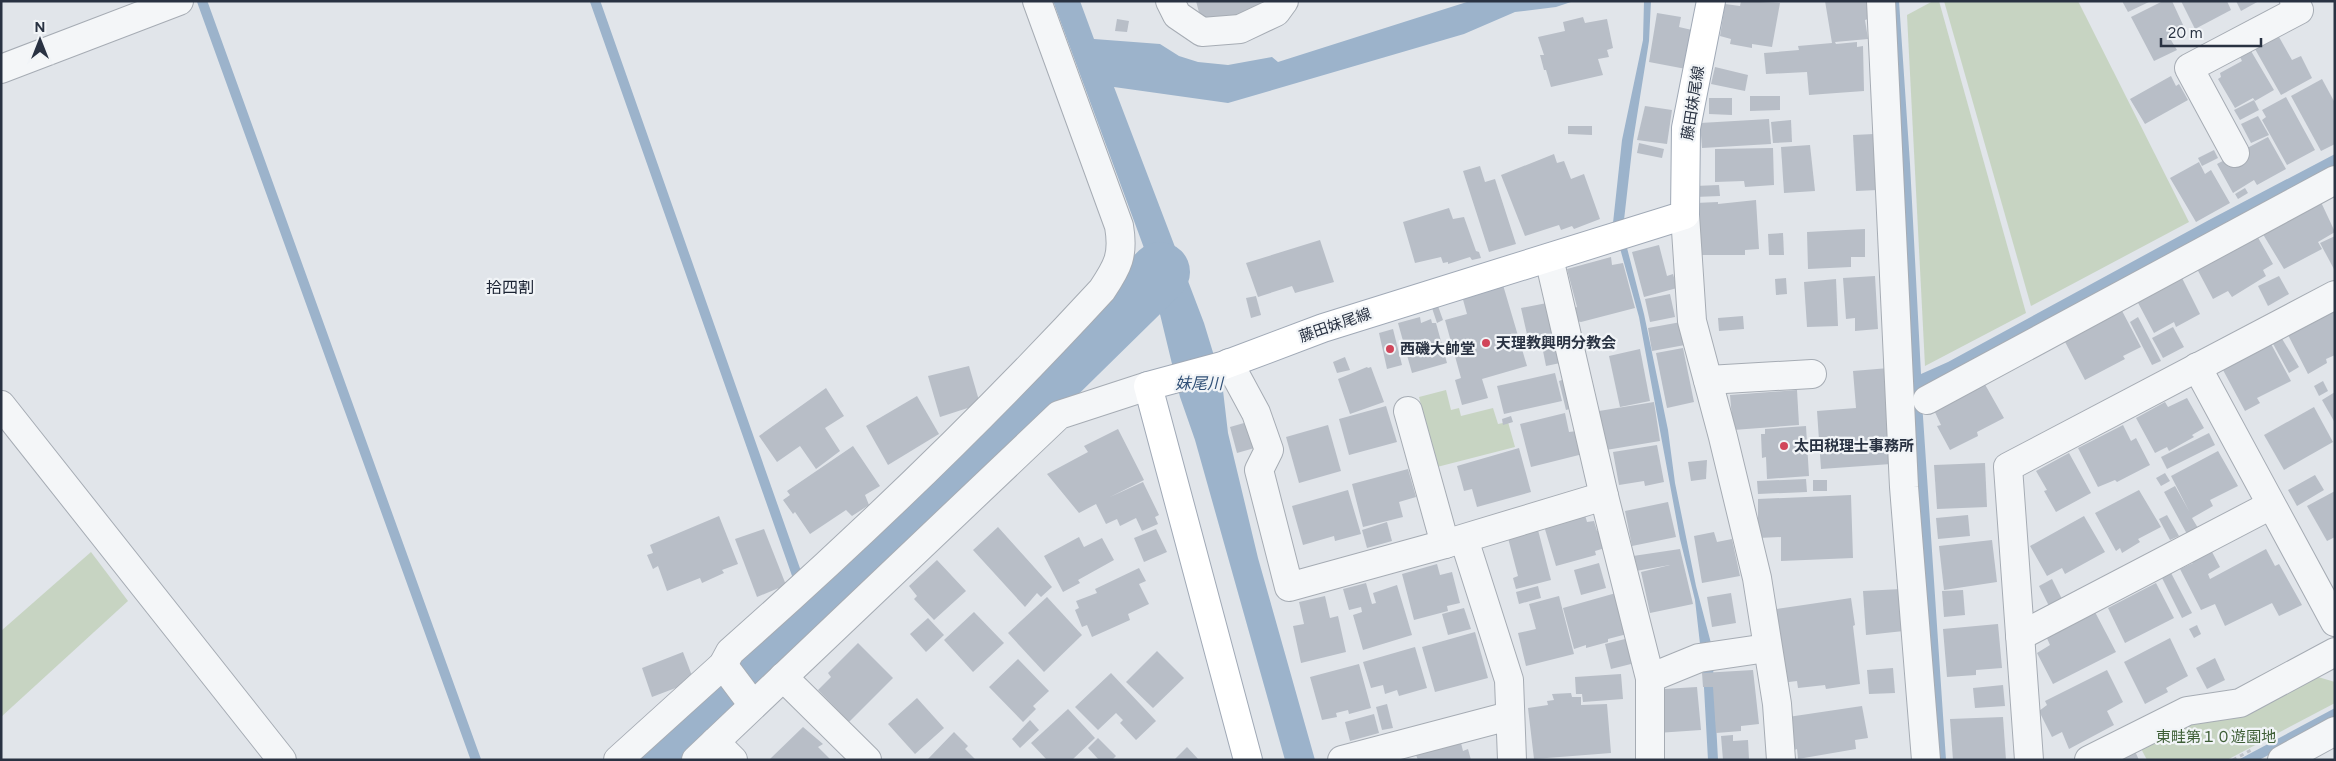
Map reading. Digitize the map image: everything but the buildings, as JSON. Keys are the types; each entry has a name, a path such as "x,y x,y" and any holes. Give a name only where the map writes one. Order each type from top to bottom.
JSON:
{"main road":[{"name":"藤田妹尾線","path":"1160,382 1225,365 1323,328 1685,215 1686,128 1711,1"},
{"path":"1160,382 1248,760"}],"street":[{"path":"1,69 179,1"},
{"path":"618,760 725,668 730,652 801,589 986,412 1102,290 1121,256 1119,226 1037,1"},
{"path":"1170,1 1177,15 1202,32 1240,28 1276,12 1284,1"},
{"path":"1880,1 1904,487 1926,760"},
{"path":"2235,153 2189,68 2299,10 2294,1"},
{"path":"1927,400 2335,180"},
{"path":"1685,215 1692,320 1753,561 1777,704 1781,760"},
{"path":"1549,258 1604,496 1650,678 1650,760"},
{"path":"2029,760 2008,467 2335,295"},
{"path":"1225,365 1256,413 1269,450 1258,470 1289,587 1454,541 1604,496"},
{"path":"2197,367 2335,622"},
{"path":"1708,380 1812,374"},
{"path":"715,754 748,699 784,676 1059,415 1160,382"},
{"path":"1,405 282,760"},
{"path":"1408,411 1454,541 1509,680 1512,760"},
{"path":"2020,636 2271,505"},
{"path":"1650,678 1706,657 1767,648"},
{"path":"2089,760 2187,711 2240,703 2335,652"},
{"path":"725,668 748,699"},
{"path":"784,676 867,760"},
{"path":"1342,760 1509,716"},
{"path":"2282,760 2335,731"}],"green space":[{"path":"1933,1 1939,1 2026,313 1925,366 1907,15"},
{"path":"1944,1 2078,1 2189,222 2031,306"},
{"path":"1446,390 1451,410 1459,408 1461,416 1493,408 1498,424 1508,422 1515,447 1437,467 1419,397"},
{"path":"91,552 128,601 1,717 1,631"},
{"name":"東畦第１０遊園地","path":"2318,677 2335,682 2335,703 2227,760 2147,760 2138,743"}],"water":[{"name":"妹尾川","path":"1053,1 1080,1 1094,39 1160,44 1179,56 1198,62 1228,65 1272,57 1278,62 1470,1 1574,1 1556,7 1515,12 1464,34 1228,103 1114,87 1204,323 1222,382 1228,433 1258,558 1315,760 1285,760 1195,440 1180,397 1144,248"},
{"path":"1644,1 1651,1 1649,41 1633,141 1624,220 1626,244 1644,314 1668,430 1675,483 1696,586 1712,647 1718,760 1708,760 1703,670 1695,600 1680,539 1639,317 1613,223 1622,140 1643,40"},
{"path":"1889,1 1899,1 1921,374 1948,362 2209,220 2335,154 2335,168 2118,281 2022,335 1921,387 1946,760 1934,760"},
{"path":"2335,708 2335,720 2259,760 2238,760"}],"waterway":[{"path":"202,1 476,760"},
{"path":"595,1 809,609"},
{"path":"649,760 994,435 1160,272"}],"place":[{"name":"天理教興明分教会","path":"1486,343"},
{"name":"西磯大帥堂","path":"1390,349"},
{"name":"太田税理士事務所","path":"1784,446"}],"district":[{"name":"拾四割","path":"510,287"}]}
